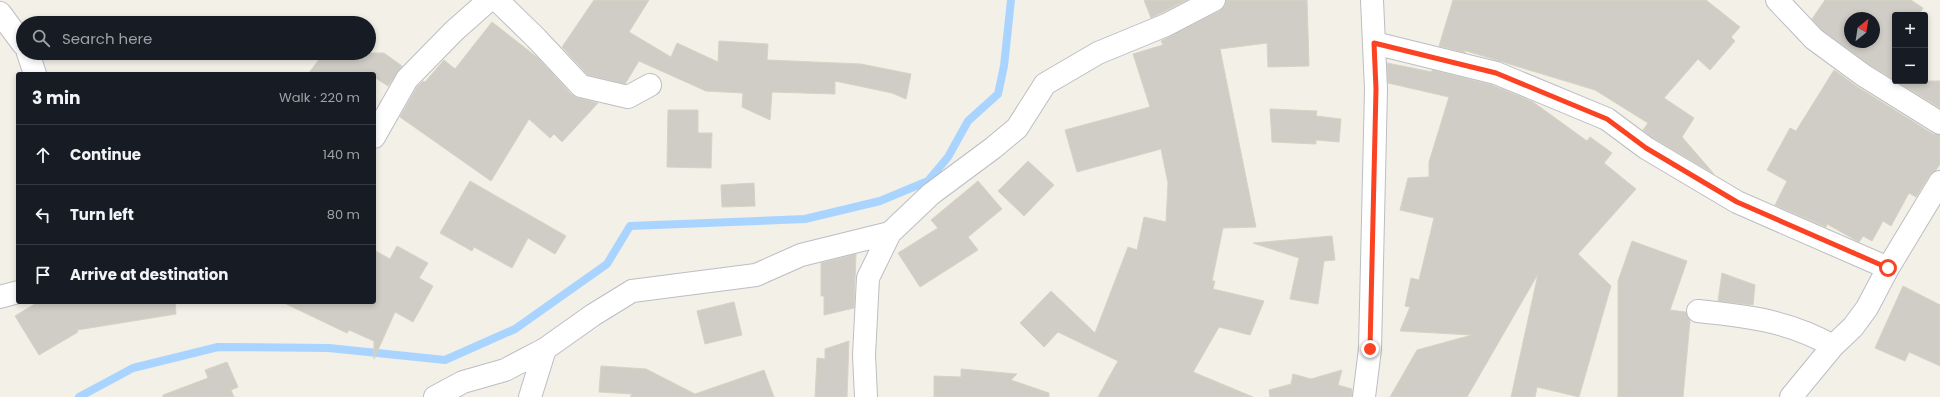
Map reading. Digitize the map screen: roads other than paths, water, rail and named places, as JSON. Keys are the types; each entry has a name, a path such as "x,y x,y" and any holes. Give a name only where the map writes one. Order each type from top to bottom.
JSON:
{"street":[{"path":"376,133 407,78 489,0"},
{"path":"497,0 536,38 581,86 628,97 650,85"},
{"path":"866,397 864,355 868,278 890,232 931,194 993,148 1017,128 1045,84 1098,53 1166,25 1214,0"},
{"path":"1364,397 1370,349 1376,89 1372,0"},
{"path":"1776,0 1814,39 1863,75 1940,123"},
{"path":"0,13 16,35"},
{"path":"1374,43 1496,73 1607,119 1646,148 1737,202 1888,268"},
{"path":"30,60 34,72"},
{"path":"1791,397 1833,346 1853,327 1867,308 1888,268 1940,182"},
{"path":"434,397 462,382 505,370 545,349 632,291 756,275 801,255 890,232"},
{"path":"0,297 16,293"},
{"path":"1698,311 1769,320 1815,336 1833,346"},
{"path":"530,397 545,349"}],"waterway":[{"path":"79,397 133,368 218,347 329,348 445,360 515,329 607,264 630,226 805,219 880,201 928,181 948,157 968,121 998,94 1004,66 1011,0"}]}
